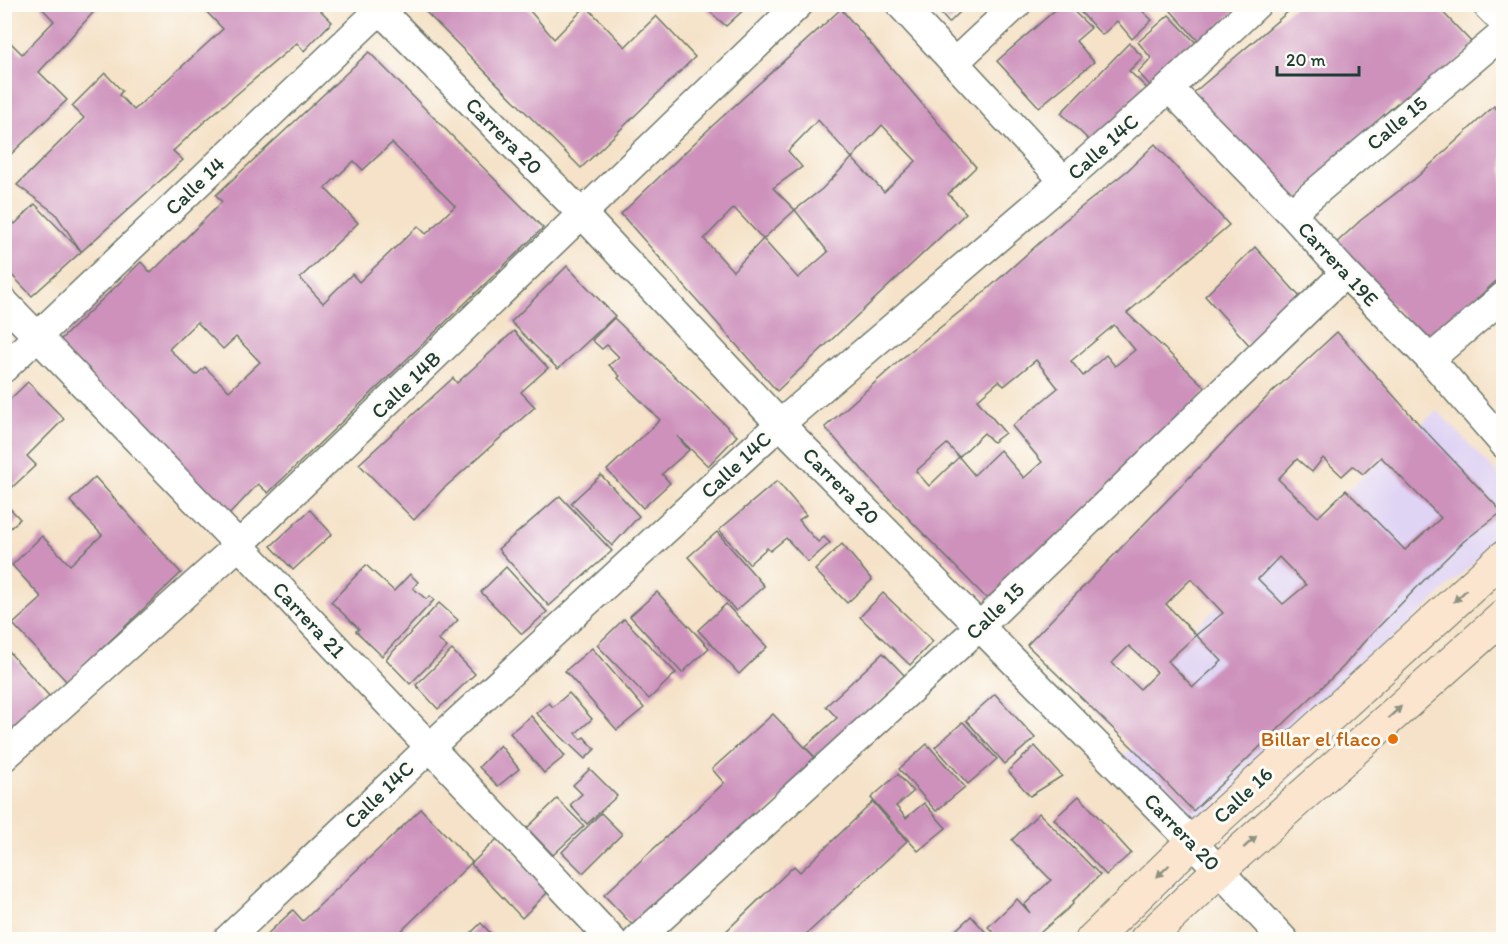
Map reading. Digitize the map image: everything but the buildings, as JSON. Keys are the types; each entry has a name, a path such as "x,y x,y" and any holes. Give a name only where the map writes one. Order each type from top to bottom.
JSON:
{"main road":[{"name":"Calle 16","path":"1092,939 1192,842 1503,556"},
{"name":"Calle 16","path":"1146,939 1219,870 1503,616"}],"street":[{"name":"Calle 14B","path":"4,757 240,546 799,4"},
{"path":"900,4 1065,181"},
{"path":"954,63 1017,4"},
{"name":"Calle 14C","path":"227,939 429,747 780,424 1065,181 1169,88 1257,4"},
{"path":"1490,4 1503,20"},
{"name":"Carrera 20","path":"379,6 583,215 780,424 1192,842 1284,939"},
{"name":"Calle 14","path":"4,368 379,6"},
{"name":"Calle 15","path":"1291,213 1503,33"},
{"name":"Carrera 19E","path":"1169,88 1430,359 1503,444"},
{"name":"Calle 15","path":"637,939 979,627 1345,273"},
{"path":"1430,359 1503,296"},
{"name":"Carrera 21","path":"4,302 240,546 612,939"}],"shaded area":[{"path":"1437,410 1503,480 1503,535 1194,826 1122,757 1193,692 1161,658"}],"place":[{"name":"Billar el flaco","path":"1393,739"}]}
